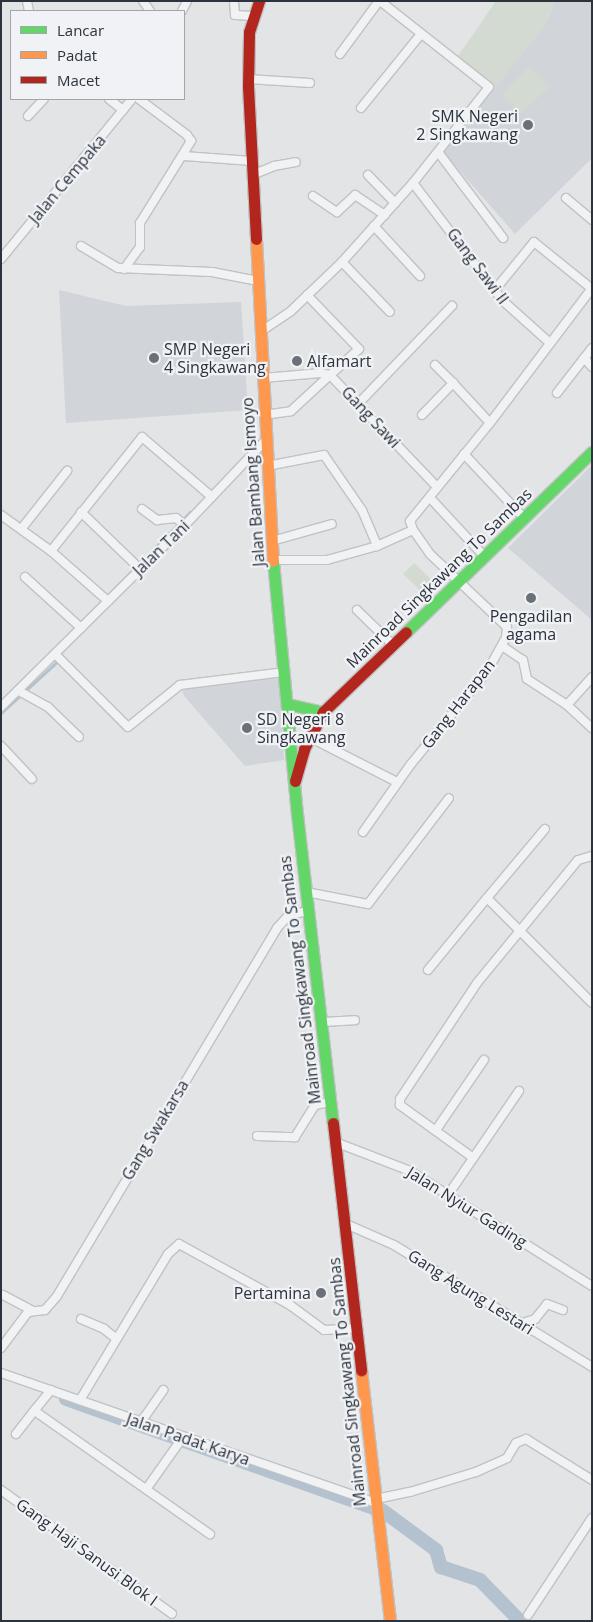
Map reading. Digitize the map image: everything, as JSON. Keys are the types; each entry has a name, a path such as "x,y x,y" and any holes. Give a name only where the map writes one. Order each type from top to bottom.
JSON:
{"main road":[{"name":"Jalan Bambang Ismoyo","path":"259,1 249,16 245,160 252,175 252,281 260,332 263,378 264,415 262,444 267,466 273,560 294,782"},
{"name":"Mainroad Singkawang To Sambas","path":"390,1621 346,1224 336,1142 328,1102 322,1022 303,912 306,892 294,782 309,737 323,712 592,452"},
{"path":"288,704 323,712"}],"street":[{"path":"234,1 236,15 249,16"},
{"path":"260,332 308,295 342,262 413,183 488,88 380,1 340,54"},
{"path":"361,108 421,34"},
{"path":"248,79 310,83"},
{"path":"28,116 43,100"},
{"path":"110,100 123,110"},
{"name":"Jalan Cempaka","path":"1,259 131,100"},
{"path":"124,269 140,247 140,223 184,156 189,137 140,100"},
{"path":"438,152 503,238"},
{"path":"184,156 245,160"},
{"path":"252,175 274,166 296,162"},
{"path":"368,175 395,203"},
{"name":"Gang Sawi II","path":"413,183 494,291 550,343"},
{"path":"313,196 337,212 355,194 385,215"},
{"path":"566,198 592,220"},
{"path":"374,226 420,276"},
{"path":"459,581 430,554 410,524 412,518 490,424 592,288 534,242 494,291"},
{"path":"80,246 110,265 124,269 212,272 252,281"},
{"path":"342,262 390,312"},
{"path":"263,378 321,373 330,376 359,347 308,295"},
{"path":"358,404 452,306"},
{"path":"557,393 592,348"},
{"path":"584,358 592,366"},
{"path":"435,364 490,424"},
{"name":"Gang Sawi","path":"264,415 291,411 330,376 437,487"},
{"path":"422,415 453,383"},
{"path":"50,551 142,437 212,498"},
{"name":"Jalan Tani","path":"1,707 57,657 104,597 136,565 212,498 262,444"},
{"path":"464,454 524,518"},
{"path":"267,466 324,455 362,510 377,546"},
{"path":"22,528 67,471"},
{"path":"432,500 484,556"},
{"path":"142,509 158,520 171,517 182,523"},
{"path":"81,512 136,565"},
{"path":"1,515 22,528 104,597"},
{"path":"272,541 332,524"},
{"path":"273,560 318,561 377,546 413,530"},
{"path":"25,577 80,628"},
{"name":"Gang Harapan","path":"363,832 397,782 488,670 502,646 507,627 459,581"},
{"path":"357,610 392,645"},
{"path":"502,646 523,660 527,679 567,705 592,728"},
{"path":"57,657 128,727 169,696 180,685 285,672"},
{"path":"567,705 592,677"},
{"path":"19,691 48,707 79,737"},
{"path":"309,737 397,782"},
{"path":"1,746 32,778"},
{"path":"306,892 368,904 449,798"},
{"path":"428,970 545,829"},
{"path":"472,1158 400,1105 400,1099 459,1006 578,860 592,856"},
{"path":"487,898 521,930 592,1004"},
{"name":"Gang Swakarsa","path":"31,1310 45,1310 57,1296 277,928 285,918 303,912"},
{"path":"322,1022 355,1020"},
{"path":"436,1130 484,1060"},
{"path":"448,1195 519,1091"},
{"path":"257,1136 295,1136 316,1104 328,1102"},
{"name":"Jalan Nyiur Gading","path":"336,1142 395,1163 592,1286"},
{"name":"Gang Agung Lestari","path":"346,1224 394,1245 519,1324 592,1367"},
{"path":"80,1400 173,1246 182,1245 290,1305 324,1330 358,1328"},
{"path":"1,1348 31,1310 3,1295"},
{"path":"519,1324 535,1319 547,1304 562,1310"},
{"path":"81,1320 104,1329 117,1339"},
{"name":"Jalan Padat Karya","path":"1,1373 49,1393 80,1400 376,1505"},
{"path":"141,1422 163,1390"},
{"path":"16,1434 49,1393"},
{"path":"34,1410 104,1462 147,1488 210,1534"},
{"path":"147,1488 183,1437"},
{"path":"376,1505 410,1492 476,1472 506,1458 516,1443 526,1439 592,1480"},
{"name":"Gang Haji Sanusi Blok I","path":"1,1490 172,1614"},
{"path":"528,1615 592,1518"}],"shaded area":[{"path":"496,1 556,1 543,27 495,88 458,56"},
{"name":"SMK Negeri 2 Singkawang","path":"556,1 592,1 592,158 515,234 443,152 543,27"},
{"path":"529,67 550,86 521,114 502,94"},
{"name":"SMP Negeri 4 Singkawang","path":"59,290 126,306 241,302 248,410 66,423"},
{"path":"592,465 592,620 508,548"},
{"path":"414,563 440,588 429,599 403,574"},
{"name":"SD Negeri 8 Singkawang","path":"279,678 284,760 245,766 184,696 181,686"}],"waterway":[{"path":"56,648 190,512"},
{"path":"1,713 58,661"},
{"path":"66,1399 383,1511 436,1550 441,1567 480,1580 520,1621"}],"traffic: fast":[{"path":"406,632 592,452"},
{"path":"273,561 297,814 333,1123"},
{"path":"288,704 323,712"}],"traffic: slow":[{"path":"256,239 273,561"},
{"path":"361,1370 390,1621"}],"traffic: jam":[{"path":"256,239 248,86 249,32 259,1"},
{"path":"295,781 304,749 323,712 406,632"},
{"path":"333,1123 361,1370"}],"place":[{"name":"SMK Negeri 2 Singkawang","path":"528,125"},
{"name":"SMP Negeri 4 Singkawang","path":"154,358"},
{"name":"Alfamart","path":"297,361"},
{"name":"Pengadilan agama","path":"531,598"},
{"name":"SD Negeri 8 Singkawang","path":"247,728"},
{"name":"Pertamina","path":"321,1293"}]}
